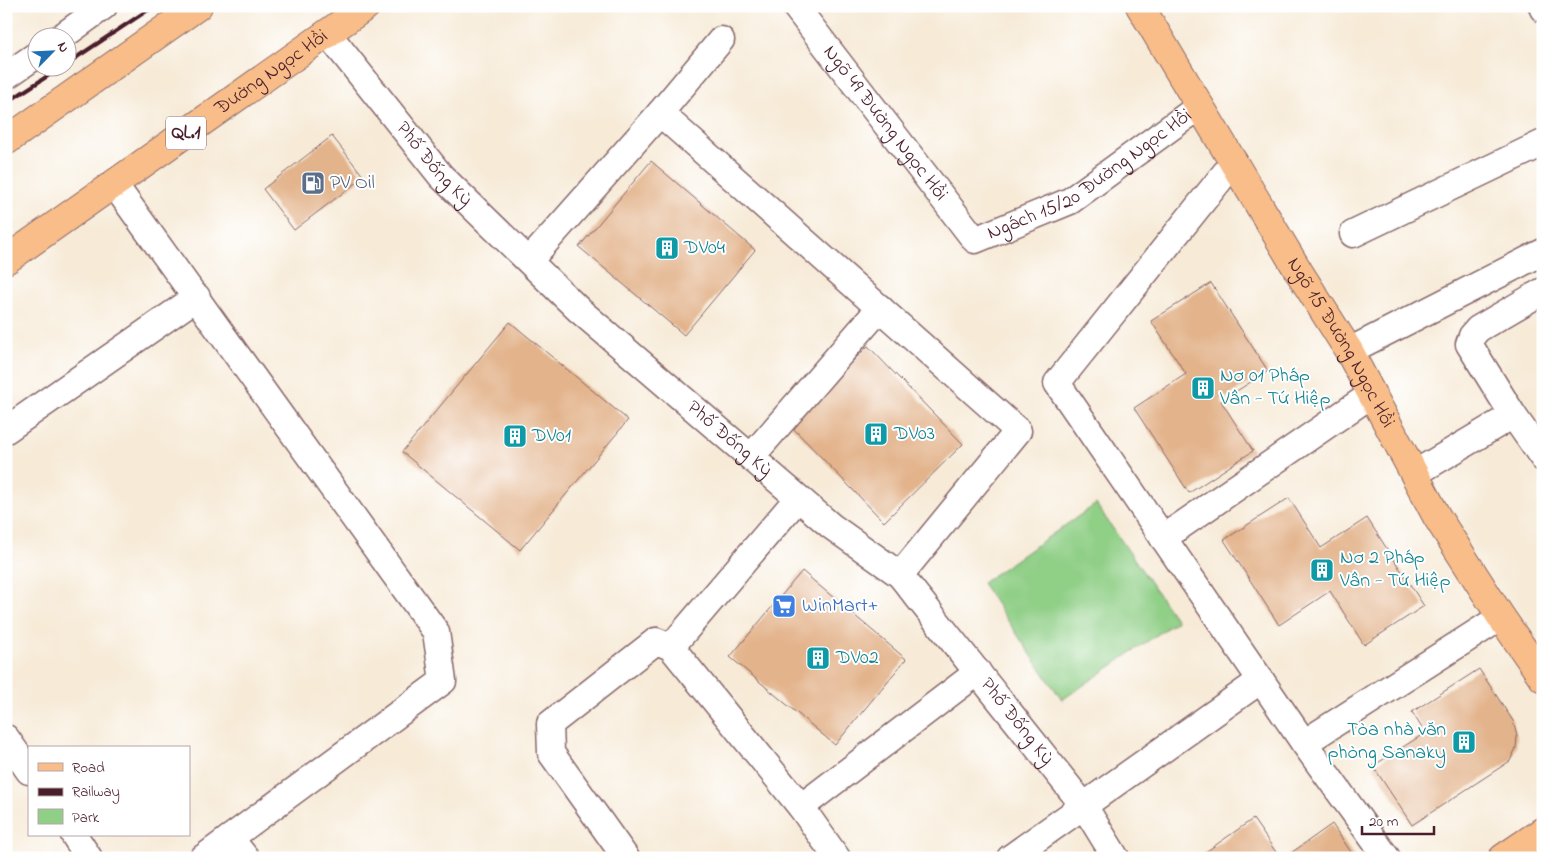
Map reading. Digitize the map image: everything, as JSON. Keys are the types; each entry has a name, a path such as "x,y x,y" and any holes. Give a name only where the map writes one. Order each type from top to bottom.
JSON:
{"main road":[{"path":"6,141 198,6"},
{"name":"Đường Ngọc Hồi","path":"6,260 366,6"},
{"name":"Ngõ 15 Đường Ngọc Hồi","path":"1140,6 1299,272 1350,351 1437,517 1501,617 1543,678"},
{"path":"1503,858 1543,831"}],"street":[{"path":"74,28 104,6"},
{"name":"Ngõ 49 Đường Ngọc Hồi","path":"795,6 975,240"},
{"name":"Phố Đống Kỳ","path":"328,34 441,176 579,310 831,526 900,575 1084,806 1116,858"},
{"path":"530,261 660,113 721,40"},
{"path":"6,76 28,61"},
{"name":"Ngách 15/20 Đường Ngọc Hồi","path":"975,240 1070,202 1200,106"},
{"path":"660,113 1018,431 900,575"},
{"path":"1353,234 1543,143"},
{"path":"1234,162 1057,383 1304,743 1388,858"},
{"path":"114,184 436,632 443,681 203,858"},
{"path":"1350,351 1543,252"},
{"path":"1543,291 1478,329 1472,336 1469,344 1513,415 1543,458"},
{"path":"6,430 197,298"},
{"path":"751,457 880,308"},
{"path":"1163,538 1372,394"},
{"path":"1414,474 1513,415"},
{"path":"671,647 798,498"},
{"path":"1304,743 1501,617"},
{"path":"626,858 551,753 550,724 656,641 671,647 801,807 836,858"},
{"path":"801,807 978,672"},
{"path":"1010,858 1261,680"},
{"path":"6,738 28,770"},
{"path":"75,836 89,858"},
{"path":"230,838 246,858"}],"green space":[{"path":"1096,504 1177,621 1062,700 982,583"}],"building":[{"name":"PV Oil","path":"332,136 364,177 294,230 263,189"},
{"name":"DV04","path":"651,161 755,250 684,335 579,247"},
{"name":"Nơ 01 Pháp Vân - Tứ Hiệp","path":"1211,283 1268,371 1221,401 1253,451 1189,493 1134,408 1186,374 1151,321"},
{"name":"DV01","path":"510,322 628,420 520,550 402,452"},
{"name":"DV03","path":"868,346 963,444 884,522 789,424"},
{"name":"Nơ 2 Pháp Vân - Tứ Hiệp","path":"1289,498 1321,548 1367,518 1424,606 1364,645 1330,591 1279,625 1224,540"},
{"name":"DV02","path":"802,571 906,659 835,745 730,657"},
{"name":"Tòa nhà văn phòng Sanaky","path":"1479,669 1513,721 1517,736 1516,748 1510,761 1412,825 1373,766 1425,733 1412,712"},
{"path":"1253,819 1280,858 1197,858"},
{"path":"1332,824 1355,858 1284,858"}],"railway":[{"path":"78,56 154,6"},
{"path":"6,103 45,78"}],"place":[{"name":"PV Oil","path":"313,183"},
{"name":"DV04","path":"667,248"},
{"name":"Nơ 01 Pháp Vân - Tứ Hiệp","path":"1203,388"},
{"name":"DV03","path":"876,434"},
{"name":"DV01","path":"515,436"},
{"name":"Nơ 2 Pháp Vân - Tứ Hiệp","path":"1322,570"},
{"name":"WinMart+","path":"784,606"},
{"name":"DV02","path":"818,658"},
{"name":"Tòa nhà văn phòng Sanaky","path":"1464,742"}]}
